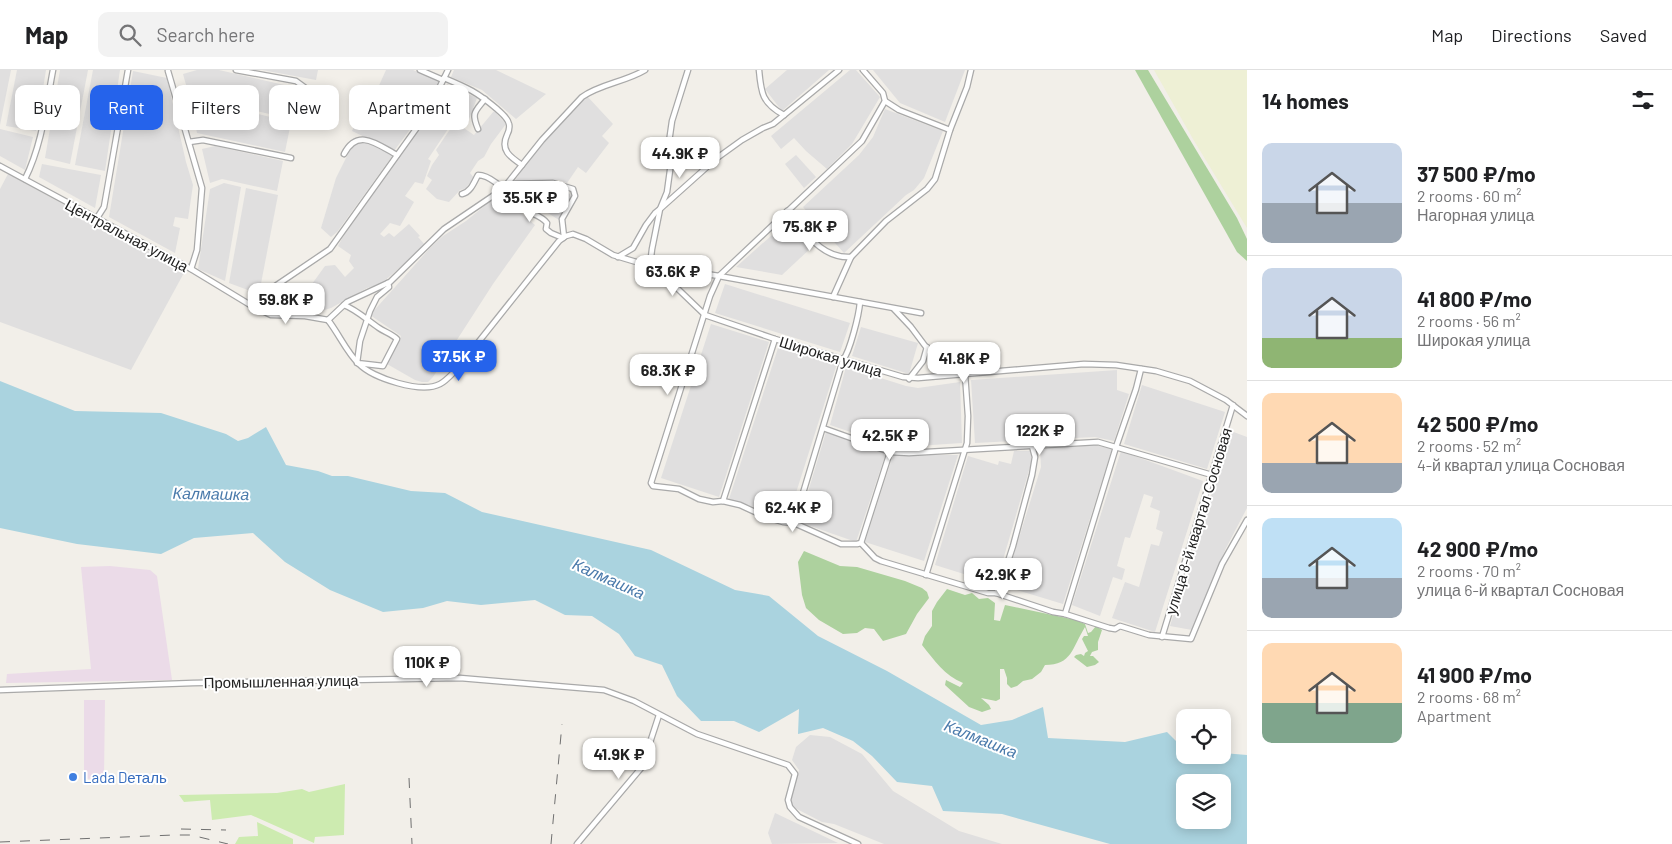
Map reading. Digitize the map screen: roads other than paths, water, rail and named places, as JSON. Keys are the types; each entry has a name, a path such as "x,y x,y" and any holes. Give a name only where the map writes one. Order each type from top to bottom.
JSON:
{"street":[{"path":"25,179 33,162 42,131 53,70"},
{"path":"97,218 104,207 128,70"},
{"path":"167,70 202,188 197,250 191,269"},
{"path":"236,70 296,81 302,85"},
{"path":"420,70 465,86 485,99 502,114 510,124 510,129 504,142 505,149 510,157 522,165"},
{"path":"441,85 448,70"},
{"path":"645,70 628,79 590,91 582,97 542,140 503,189 444,229 388,283 344,305 328,320 358,363 368,372 407,385 419,388 440,384 457,369 562,239 573,234 618,257 654,266 921,313"},
{"path":"654,266 651,257 652,249 660,209 670,181 670,133 672,121 688,70"},
{"path":"759,70 765,101 784,115"},
{"path":"618,257 633,248 655,213 717,158 742,140 773,124 839,70"},
{"path":"863,70 883,93 885,101 899,110 950,130"},
{"path":"833,297 851,257 886,221 927,189 935,179 950,130 967,87 971,70"},
{"path":"478,129 474,117 475,112 476,108 485,99"},
{"path":"861,543 841,544 794,523 782,522 766,517 749,508 723,501 714,502 699,499 679,489 653,486 651,483 681,384 718,276 862,141 885,101"},
{"path":"265,293 330,250 415,130"},
{"path":"344,154 351,144 363,139 397,155"},
{"path":"188,142 203,140 291,158"},
{"name":"Центральная улица","path":"0,166 191,269 252,306 271,315 305,316 328,320"},
{"path":"462,194 469,190 480,174 503,189 524,208 544,219 547,223 546,229 562,239"},
{"path":"508,184 552,183 573,189 575,196 562,219 562,239"},
{"path":"787,211 820,248 832,256 841,258 851,257"},
{"name":"Широкая улица","path":"654,266 705,315 775,339 909,379 1100,364 1141,369 1190,381 1211,390 1247,416"},
{"path":"358,363 360,340 373,303 389,287 388,283"},
{"path":"794,523 843,360 848,351 860,302"},
{"path":"344,305 354,309 396,339 383,366 358,363"},
{"path":"893,308 911,327 935,359 962,374 968,416 967,443 926,575"},
{"path":"723,501 775,339"},
{"path":"909,379 923,361 927,347"},
{"path":"1065,614 1141,369"},
{"name":"улица 8-й квартал Сосновая","path":"1162,637 1233,405"},
{"path":"823,428 890,452 908,453 1098,442 1212,475"},
{"path":"996,593 1011,551 1032,475 1035,456 1032,446"},
{"path":"861,543 890,452"},
{"path":"861,543 875,558 988,593 996,593 1053,612 1109,628 1115,629 1120,626 1162,637 1192,639 1222,564 1247,520"},
{"name":"Промышленная улица","path":"0,690 192,683 460,678 604,690 634,701 697,734 788,765 795,774 788,800 790,807 799,817 858,844"},
{"path":"577,844 642,767 659,715"}],"water":[{"name":"Калмашка","path":"0,381 75,411 161,413 226,434 238,441 248,438 266,427 286,465 318,471 332,476 348,476 411,491 445,493 482,512 651,550 735,590 769,596 818,636 887,671 981,725 1012,720 1043,707 1048,738 1125,742 1167,732 1176,741 1176,764 1231,764 1231,754 1247,755 1247,844 1110,844 1002,814 943,811 932,786 897,782 872,756 853,741 823,728 798,734 799,709 759,732 734,721 701,721 677,696 662,665 635,656 619,634 592,616 565,615 535,600 481,605 447,601 423,608 383,612 330,590 285,562 253,533 194,538 161,554 77,544 0,528"}],"railway":[{"path":"551,844 562,724"},
{"path":"409,778 412,844"},
{"path":"181,829 226,830"},
{"path":"0,842 191,835 228,844"}],"place":[{"name":"Lada Dеталь","path":"73,777"}]}
